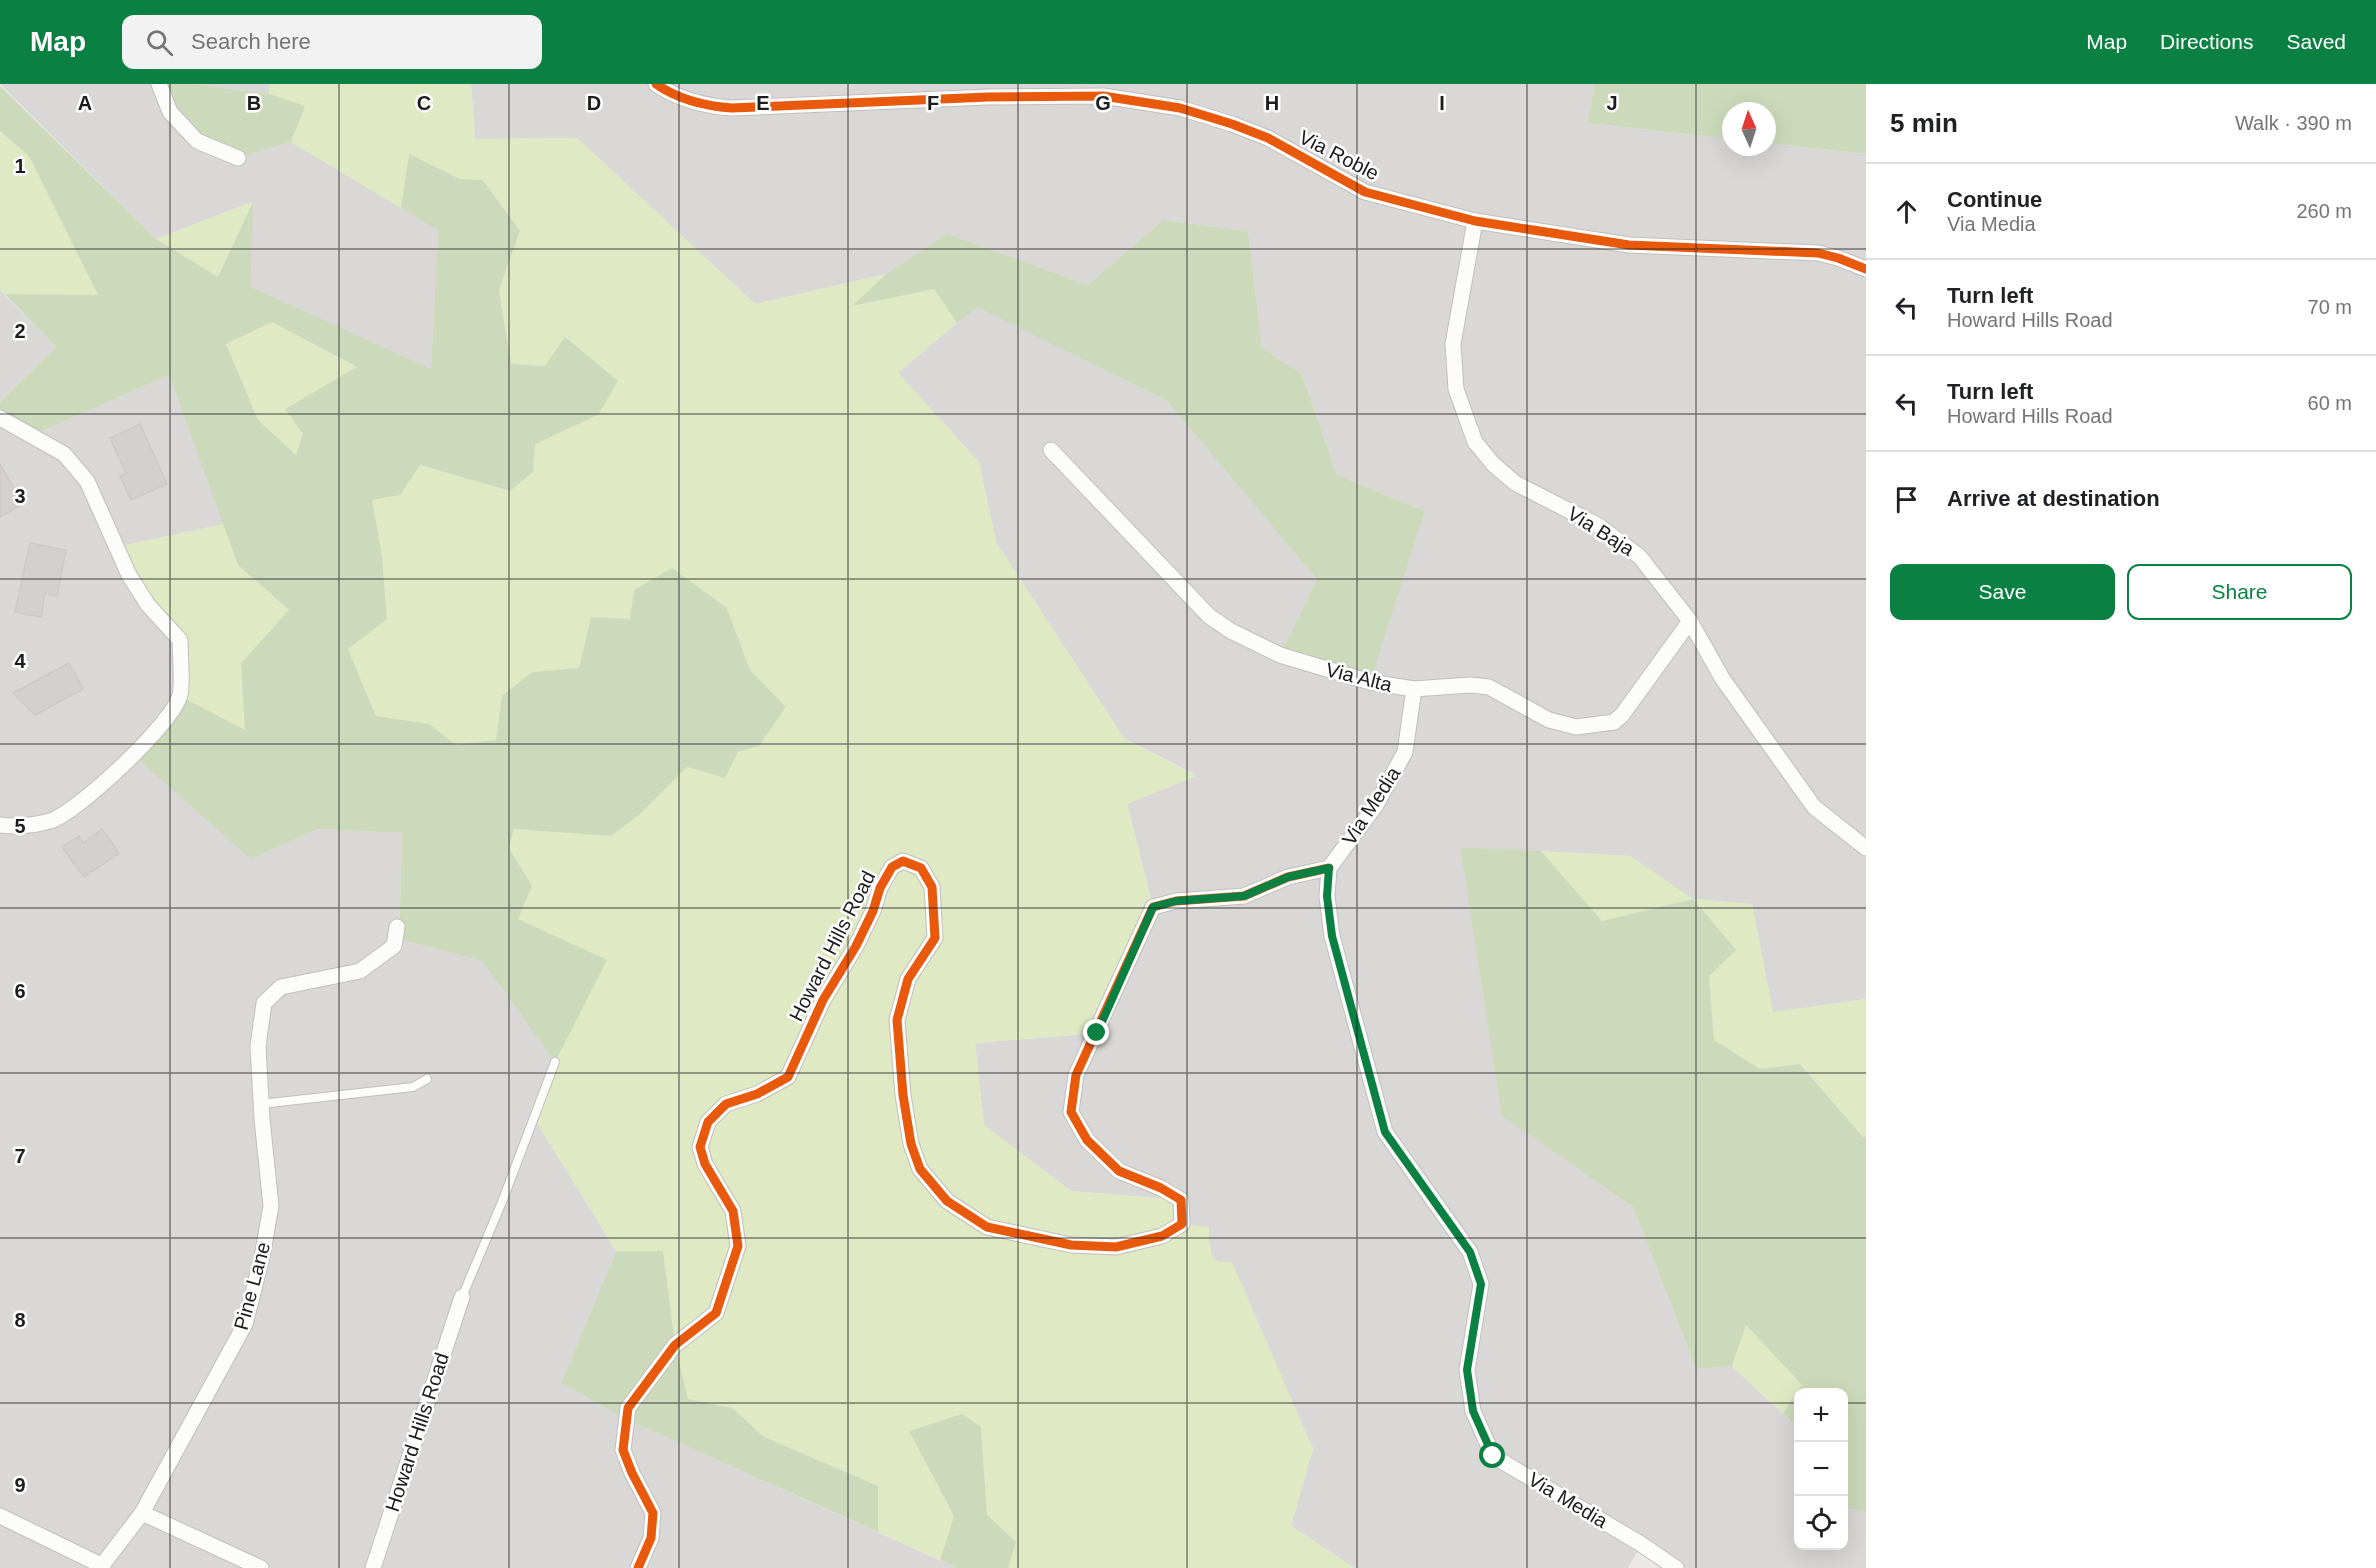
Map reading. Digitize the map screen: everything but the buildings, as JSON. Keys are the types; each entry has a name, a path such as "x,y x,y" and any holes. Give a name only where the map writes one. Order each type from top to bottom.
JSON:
{"street":[{"path":"159,84 170,112 197,141 238,158"},
{"name":"Via Roble","path":"656,84 686,99 732,108 988,97 1103,96 1149,102 1180,108 1268,138 1365,192 1475,221 1629,245 1818,253 1866,269"},
{"name":"Via Baja","path":"1475,221 1453,344 1456,389 1475,442 1493,464 1515,483 1599,526 1641,557 1690,621 1722,678 1814,807 1866,848"},
{"path":"0,418 63,454 87,481 129,575 148,605 180,640 180,696 167,717 133,755 76,807 51,821 11,826 0,825"},
{"name":"Via Alta","path":"1051,450 1209,616 1231,631 1280,655 1370,682 1414,689 1470,685 1489,687 1549,720 1576,727 1614,722 1645,686 1690,621"},
{"name":"Via Media","path":"1414,689 1405,752 1376,804 1329,868 1327,896 1332,936 1385,1132 1470,1252 1481,1284 1467,1370 1473,1411 1493,1456 1641,1544 1676,1568"},
{"name":"Howard Hills Road","path":"638,1568 651,1538 653,1513 623,1450 628,1408 675,1345 716,1313 738,1246 733,1211 705,1164 700,1147 708,1122 726,1104 757,1094 788,1077 823,1000 856,946 873,911 880,888 892,867 903,861 921,868 932,887 935,938 908,979 897,1020 903,1095 911,1144 920,1169 947,1201 987,1227 1071,1245 1116,1247 1162,1236 1182,1224 1181,1200 1161,1188 1119,1171 1087,1140 1071,1112 1076,1076 1153,907 1176,901 1244,896 1288,877 1329,868"},
{"name":"Pine Lane","path":"102,1567 142,1513 245,1324 262,1257 271,1206 258,1046 264,1003 280,987 360,971 394,946 397,927"},
{"name":"Howard Hills Road","path":"373,1568 462,1297"},
{"path":"142,1513 261,1568"},
{"path":"0,1516 102,1567"}],"lane":[{"path":"462,1297 502,1202 555,1062"},
{"path":"261,1104 413,1087 427,1079"}],"shaded area":[{"path":"0,84 159,84 238,158 291,142 438,230 431,370 251,287 252,202 156,239"},
{"path":"193,84 270,84 269,94"},
{"path":"471,84 1595,84 1587,123 1722,138 1722,156 1776,156 1776,144 1866,154 1866,999 1773,1013 1752,904 1693,899 1630,856 1461,847 1503,1116 1633,1207 1696,1369 1732,1366 1794,1424 1794,1550 1848,1550 1848,1509 1866,1512 1866,1568 1676,1568 1641,1545 1628,1568 1354,1568 1291,1526 1313,1448 1218,1262 1212,1257 1209,1240 1182,1224 1181,1200 1071,1191 984,1126 975,1043 1097,1033 1153,907 1127,804 1196,775 1124,738 996,542 979,462 898,373 977,306 1167,401 1318,579 1425,511 1337,475 1302,374 1262,348 1248,231 1163,220 1088,285 947,235 886,274 755,304 577,138 475,139"},
{"path":"0,290 56,347 0,402"},
{"path":"169,375 224,524 117,547 180,640 251,859 318,829 402,833 399,939 482,961 555,1062 534,1118 616,1251 561,1383 626,1419 957,1568 0,1568 0,418 31,436"}],"green space":[{"path":"159,84 193,84 269,94 305,106 291,142 238,158 197,141"},
{"path":"270,84 471,84 475,139 577,138 755,304 886,274 853,305 934,289 957,323 898,373 979,462 996,542 1124,738 1196,776 1127,804 1153,907 1097,1033 975,1043 984,1125 1071,1191 1181,1200 1182,1224 1209,1227 1212,1257 1218,1262 1232,1262 1313,1449 1291,1526 1354,1568 1008,1568 1016,1542 987,1515 981,1427 909,1431 954,1516 940,1560 878,1532 878,1486 764,1437 732,1408 687,1399 675,1345 663,1251 616,1251 534,1118 555,1062 517,919 532,886 509,848 514,828 611,836 639,815 687,767 725,778 738,752 759,746 786,707 750,670 727,608 630,619 591,617 579,668 532,672 496,740 456,745 429,724 376,716 348,649 387,619 382,556 371,500 400,495 420,465 510,491 533,472 535,444 598,415 545,366 511,364 499,290 520,231 484,180 460,179 409,154 401,208 291,142 305,106 269,94"},
{"path":"1595,84 1866,84 1866,154 1776,144 1776,102 1722,102 1722,138 1587,123"},
{"path":"0,86 156,239 218,277 253,202 251,287 431,369 438,230 401,208 409,154 460,179 483,180 520,231 499,290 511,364 545,366 565,337 618,381 598,415 535,444 533,472 510,491 420,465 400,495 372,500 382,556 387,619 348,649 376,716 429,724 456,745 496,740 502,696 532,672 579,668 591,617 630,619 634,590 672,568 727,608 750,670 786,707 759,746 738,752 725,778 687,767 639,815 611,836 514,829 509,848 532,886 518,919 607,960 555,1062 482,961 399,939 402,833 318,829 251,859 133,755 180,696 245,730 241,663 289,610 238,565 169,375 31,436 0,418 0,402 56,347 5,294 98,295 29,156 0,131","holes":["272,322 357,367 285,409 303,434 296,455 258,420 226,344"]},
{"path":"0,131 29,156 98,295 5,294 0,290"},
{"path":"253,202 218,277 156,239"},
{"path":"1163,220 1248,231 1262,348 1302,374 1337,475 1425,511 1370,682 1280,655 1317,579 1167,401 978,307 957,323 934,289 852,306 886,274 947,234 1088,285"},
{"path":"272,322 358,368 285,409 303,434 296,455 258,420 226,344"},
{"path":"224,524 238,565 289,610 241,663 245,731 180,696 180,640 117,547"},
{"path":"1460,847 1541,851 1602,921 1693,899 1736,950 1709,976 1714,1040 1760,1069 1800,1064 1863,1137 1866,1137 1866,1512 1848,1509 1848,1388 1800,1388 1802,1385 1746,1325 1732,1366 1696,1369 1633,1207 1502,1116"},
{"path":"1541,851 1630,856 1694,899 1602,921"},
{"path":"1694,899 1752,904 1773,1012 1866,999 1866,1137 1863,1137 1801,1064 1760,1069 1714,1040 1709,976"},
{"path":"616,1251 663,1251 675,1345 688,1399 732,1408 764,1437 878,1486 878,1532 626,1419 561,1383"},
{"path":"1746,1325 1803,1386 1794,1388 1794,1398 1783,1413 1732,1366"},
{"path":"1794,1397 1794,1424 1783,1413"},
{"path":"962,1414 981,1427 987,1515 1016,1542 1008,1568 957,1568 940,1560 954,1516 909,1431"}],"cycle path":[{"path":"656,84 692,101 732,108 988,97 1103,96 1180,108 1232,124 1268,138 1365,192 1475,221 1629,245 1818,253 1866,269"},
{"path":"638,1568 651,1538 653,1513 623,1450 628,1408 675,1345 716,1313 738,1246 733,1211 705,1164 700,1147 708,1122 726,1104 757,1094 788,1077 823,1000 856,946 873,911 880,888 892,867 903,861 921,868 932,887 935,938 908,979 897,1020 903,1095 911,1144 920,1169 947,1201 987,1227 1071,1245 1116,1247 1162,1236 1182,1224 1181,1200 1161,1188 1119,1171 1087,1140 1071,1112 1076,1075 1153,907 1176,901 1244,896 1288,877 1329,868"}],"route":[{"path":"1097,1033 1153,907 1176,901 1244,896 1288,877 1329,868 1327,896 1332,936 1385,1132 1470,1252 1481,1284 1467,1370 1473,1411 1493,1456"}]}
